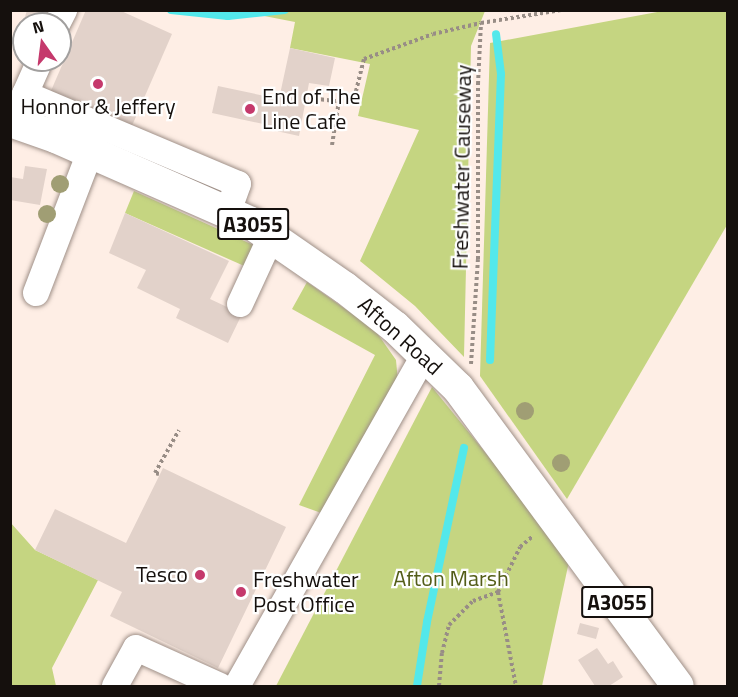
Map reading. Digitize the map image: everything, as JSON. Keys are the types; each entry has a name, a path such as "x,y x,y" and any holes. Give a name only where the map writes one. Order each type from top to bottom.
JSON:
{"main road":[{"name":"Afton Road","path":"17,112 90,152 228,212 272,237 345,288 395,327 458,388 678,687"}],"lane":[{"path":"35,72 17,112 238,184 228,212"},
{"path":"36,293 90,152"},
{"path":"240,304 272,237"},
{"path":"237,687 424,356"},
{"path":"115,687 136,648 220,687"}],"path":[{"path":"522,16 524,10"},
{"path":"309,98 353,103 364,59 433,34 481,23 561,10"},
{"name":"Freshwater Causeway","path":"458,388 473,360 478,259 478,84 481,23"},
{"path":"332,145 339,101"},
{"path":"159,474 155,473 179,430"},
{"path":"516,687 498,592 520,548 555,519"},
{"path":"439,687 442,653 449,625 473,601 498,592"}],"green space":[{"path":"668,10 727,11 727,225 567,499 480,376 490,43"},
{"path":"239,11 485,11 471,46 464,357 415,306 360,261 419,130 358,116 370,64 290,48 295,22"},
{"path":"134,191 262,249 251,269 125,213"},
{"path":"307,282 375,330 396,360 398,382 324,514 299,505 375,355 292,309"},
{"name":"Afton Marsh","path":"432,387 570,557 542,686 276,686"},
{"path":"10,522 35,550 98,580 52,668 56,686 11,686"}],"building":[{"path":"27,10 52,10 52,12 26,12"},
{"path":"86,10 119,10 172,34 131,128 50,93 59,72 72,72 72,42"},
{"path":"290,48 335,58 329,86 309,83 299,136 272,130 273,126 212,113 218,86 279,99"},
{"path":"25,166 47,169 40,205 10,200 10,177 23,179"},
{"path":"125,213 229,261 210,299 242,314 228,343 176,318 180,309 137,288 146,270 109,253"},
{"path":"163,468 286,527 218,668 110,616 122,592 35,550 55,509 126,543"},
{"path":"580,623 599,628 596,639 577,634"},
{"path":"597,648 608,664 613,661 623,677 609,686 595,686 578,660"}],"waterway":[{"path":"171,10 228,16 285,10"},
{"path":"490,360 501,74 496,34"},
{"path":"417,686 427,622 464,448"}],"place":[{"name":"Honnor & Jeffery","path":"98,84"},
{"name":"End of The Line Cafe","path":"250,109"},
{"name":"Tesco","path":"200,575"},
{"name":"Freshwater Post Office","path":"241,592"}]}
